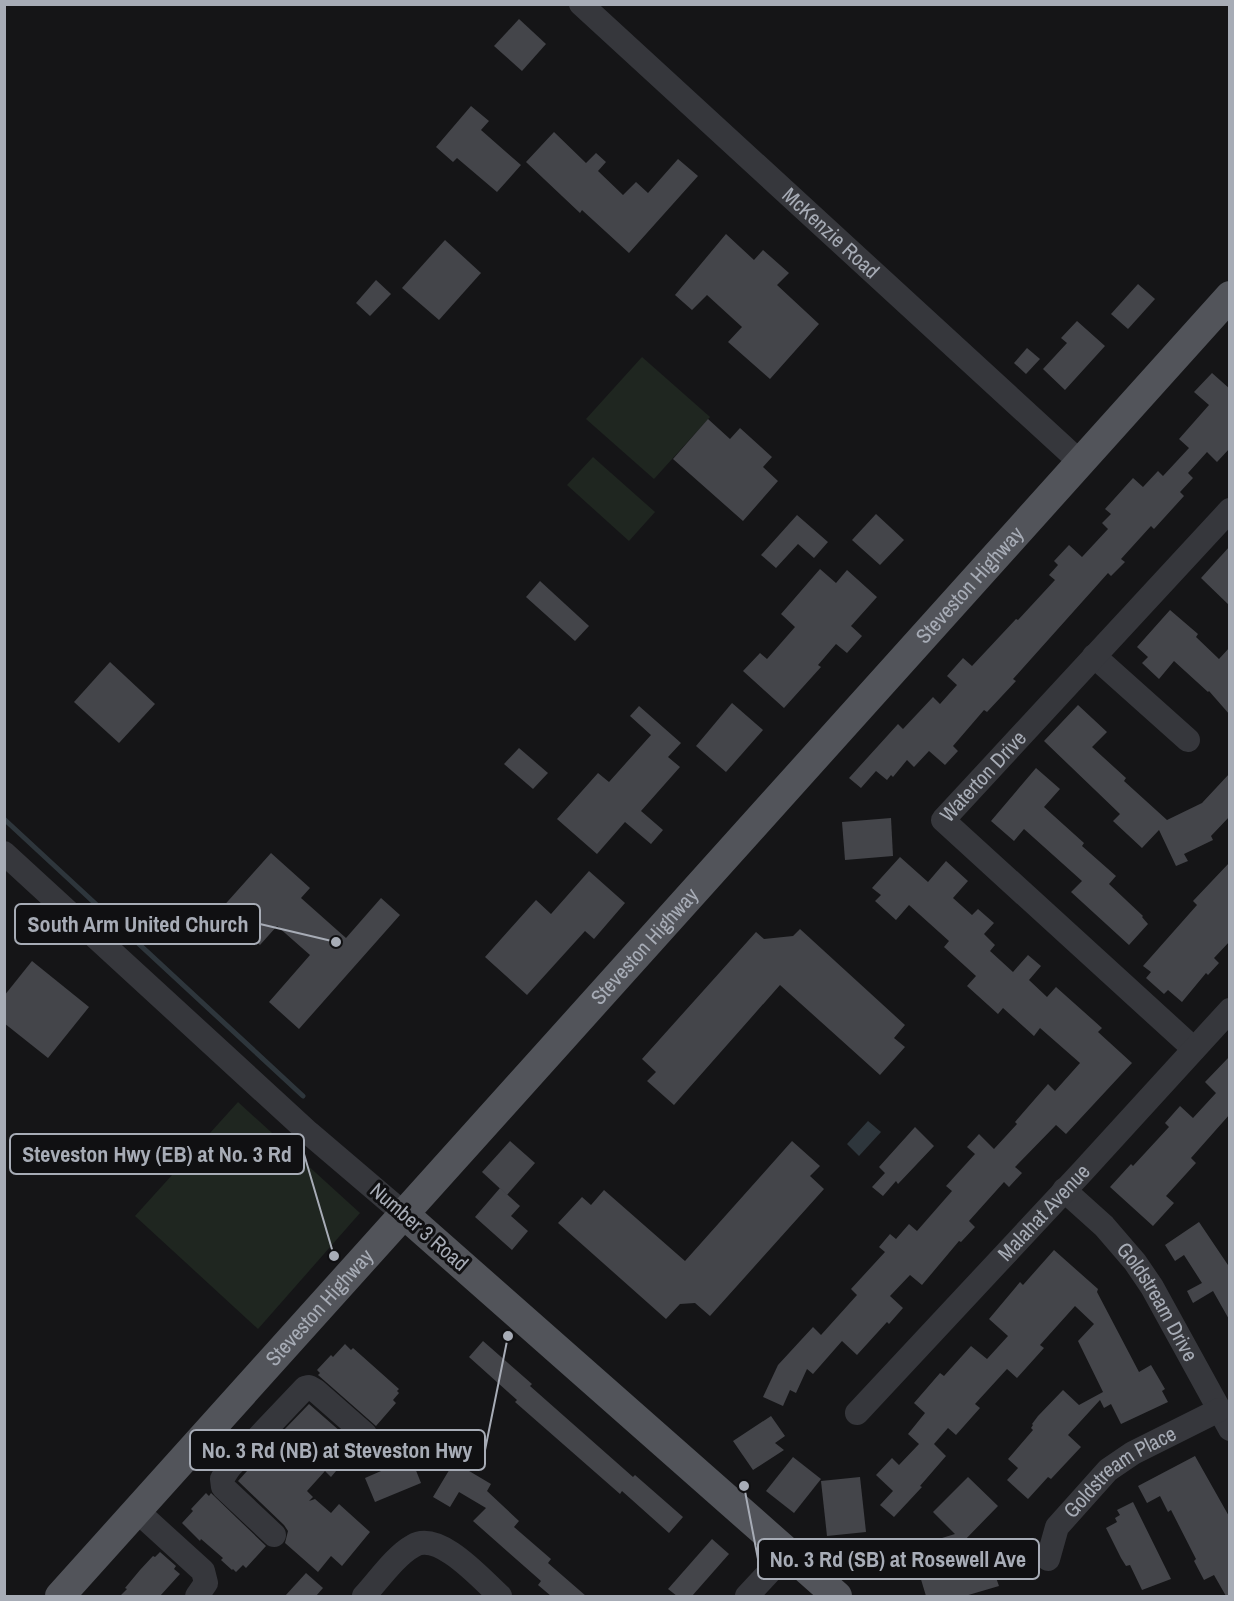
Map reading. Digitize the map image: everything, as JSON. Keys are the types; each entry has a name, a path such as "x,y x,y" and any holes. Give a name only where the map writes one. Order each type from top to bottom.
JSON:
{"main road":[{"name":"Steveston Highway","path":"60,1596 1230,296"},
{"name":"Number 3 Road","path":"404,1214 837,1596"}],"street":[{"name":"McKenzie Road","path":"580,4 1080,462"},
{"name":"Waterton Drive","path":"1194,1049 943,820 1230,510"},
{"path":"1094,656 1188,740"},
{"name":"Number 3 Road","path":"4,854 309,1133 404,1214"},
{"name":"Malahat Avenue","path":"857,1413 1230,1010"},
{"name":"Goldstream Drive","path":"1064,1190 1104,1226 1135,1262 1152,1287 1224,1419"},
{"path":"274,1535 223,1487 222,1479 229,1468 305,1388 309,1387 365,1434"},
{"name":"Goldstream Place","path":"1048,1559 1056,1527 1108,1470 1132,1453 1224,1419"},
{"path":"200,1442 229,1468"},
{"path":"137,1511 205,1574 205,1588 197,1596"},
{"path":"364,1596 403,1554 414,1545 424,1542 439,1545 453,1553 500,1596"},
{"path":"747,1596 787,1553"}],"shaded area":[{"path":"642,357 710,417 654,479 586,419"},
{"path":"593,457 655,512 629,541 567,485"},
{"path":"238,1102 360,1213 258,1329 135,1216"},
{"path":"868,1121 881,1132 859,1156 847,1144"}],"building":[{"path":"519,19 546,44 522,71 494,46"},
{"path":"471,106 489,121 481,130 521,165 497,192 457,158 453,162 436,147"},
{"path":"554,132 586,163 596,153 606,162 598,171 623,195 636,182 648,193 678,159 698,176 629,253 582,210 580,213 526,162"},
{"path":"726,234 754,260 763,250 789,273 777,285 819,324 770,379 728,342 742,327 707,295 692,310 675,295"},
{"path":"445,240 481,273 439,320 402,288"},
{"path":"376,280 391,294 370,316 356,303"},
{"path":"1138,284 1155,299 1128,329 1111,314"},
{"path":"1077,321 1105,346 1065,390 1043,369 1067,343 1061,338"},
{"path":"1027,348 1040,359 1026,374 1014,363"},
{"path":"1212,373 1230,389 1230,448 1217,462 1207,452 1188,473 1193,478 1180,492 1184,496 1154,529 1151,526 1121,559 1125,562 1111,576 1108,573 1013,679 1016,681 987,712 984,710 953,746 958,751 945,765 929,751 914,767 907,760 893,777 891,775 887,780 876,771 861,788 849,778 898,724 903,729 933,697 940,704 957,685 947,676 963,658 972,666 1016,619 1018,620 1055,580 1049,575 1058,565 1054,561 1069,545 1082,557 1108,529 1102,523 1111,514 1105,509 1133,478 1143,487 1158,471 1163,476 1189,448 1179,439 1209,405 1194,392"},
{"path":"708,419 730,439 740,428 772,457 763,467 778,481 743,521 673,459"},
{"path":"876,514 904,540 880,565 852,540"},
{"path":"797,515 828,542 814,558 798,544 776,568 761,555"},
{"path":"1230,546 1230,606 1201,578"},
{"path":"820,569 836,583 847,570 877,597 851,626 862,636 847,653 836,644 818,665 821,667 784,708 743,671 760,653 767,659 795,627 781,614"},
{"path":"540,581 589,626 575,641 526,597"},
{"path":"1170,610 1198,634 1196,637 1219,659 1230,647 1230,715 1209,691 1174,661 1159,679 1142,663 1148,657 1137,647"},
{"path":"110,662 155,704 119,743 74,702"},
{"path":"732,703 763,730 726,772 696,746"},
{"path":"1078,705 1107,732 1092,747 1126,778 1124,781 1167,820 1202,803 1230,773 1230,816 1211,836 1213,840 1184,854 1188,861 1176,866 1159,830 1142,848 1113,821 1120,814 1044,741"},
{"path":"639,706 681,743 668,757 680,767 641,811 663,830 651,844 625,822 597,854 557,819 598,773 609,782 651,735 630,716"},
{"path":"519,748 548,773 533,789 504,764"},
{"path":"1036,768 1060,789 1044,807 1084,843 1082,846 1116,876 1109,884 1143,916 1148,924 1129,945 1071,892 1082,881 1024,829 1014,841 991,821"},
{"path":"891,818 893,856 845,860 842,822"},
{"path":"271,853 310,888 301,898 346,938 381,898 400,915 299,1029 269,1002 310,955 277,926 260,945 220,910"},
{"path":"900,857 928,882 946,861 968,881 953,898 972,915 978,909 994,923 984,934 995,945 990,951 1013,972 1028,955 1041,966 1029,980 1047,997 1056,987 1102,1028 1098,1032 1132,1063 1066,1134 1056,1125 1015,1167 1022,1173 1009,1187 1004,1182 969,1221 975,1227 961,1242 959,1241 922,1285 910,1275 890,1296 903,1308 889,1324 887,1322 857,1355 842,1341 813,1374 807,1369 796,1393 790,1390 783,1406 763,1397 778,1365 813,1327 821,1335 857,1295 851,1289 885,1252 879,1247 890,1234 896,1239 909,1224 917,1231 952,1191 946,1186 975,1154 967,1147 979,1134 994,1149 1048,1084 1055,1091 1080,1063 1040,1028 1034,1036 1003,1008 998,1014 967,986 976,976 944,947 949,941 909,905 896,920 875,901 881,895 872,888"},
{"path":"1230,862 1230,941 1214,958 1219,963 1208,975 1206,973 1182,1002 1168,990 1164,994 1146,978 1151,972 1143,966 1197,905 1193,901"},
{"path":"589,871 625,903 594,939 585,931 527,995 485,957 536,900 551,914"},
{"path":"800,929 905,1025 894,1038 905,1047 880,1075 780,985 674,1105 647,1081 656,1072 642,1059 756,932 764,939 793,936"},
{"path":"32,961 89,1007 48,1058 4,1023 4,996"},
{"path":"1230,1056 1230,1114 1191,1158 1196,1163 1166,1196 1174,1203 1153,1226 1110,1187 1169,1127 1165,1123 1180,1106 1193,1118 1216,1093 1205,1082"},
{"path":"915,1127 934,1146 898,1184 896,1181 883,1196 872,1187 885,1173 879,1167"},
{"path":"510,1141 535,1163 507,1195 482,1172"},
{"path":"792,1141 820,1166 810,1176 824,1189 710,1316 695,1303 680,1304 666,1319 558,1223 582,1197 591,1205 604,1190 685,1261"},
{"path":"500,1188 520,1206 511,1216 528,1231 512,1250 475,1217"},
{"path":"1199,1222 1230,1268 1230,1321 1213,1291 1193,1303 1187,1291 1202,1283 1184,1255 1175,1261 1165,1245"},
{"path":"1054,1250 1098,1289 1097,1292 1139,1372 1151,1365 1165,1389 1162,1391 1168,1402 1121,1424 1111,1404 1104,1408 1100,1400 1068,1435 1081,1447 1051,1479 1048,1477 1028,1499 1007,1480 1018,1468 1008,1459 1033,1430 1032,1424 1038,1416 1063,1390 1079,1405 1103,1392 1078,1341 1094,1324 1075,1306 1040,1345 1044,1348 1017,1378 1007,1369 975,1404 980,1408 956,1435 948,1428 934,1444 946,1456 920,1486 922,1487 894,1517 880,1505 893,1491 876,1475 892,1458 899,1465 919,1444 908,1434 925,1413 914,1403 940,1373 944,1376 971,1346 987,1359 1008,1336 989,1319 1020,1282 1023,1285"},
{"path":"483,1341 633,1477 635,1475 683,1517 669,1533 622,1491 620,1494 515,1402 517,1400 469,1357"},
{"path":"345,1344 351,1350 353,1348 399,1389 397,1391 399,1393 393,1400 396,1403 376,1426 318,1375 320,1373 317,1370"},
{"path":"309,1404 357,1446 331,1477 325,1471 307,1491 313,1497 309,1501 315,1499 331,1513 339,1504 370,1532 342,1566 331,1556 318,1572 285,1543 288,1531 284,1525 238,1481 264,1452 266,1454 284,1434 282,1432"},
{"path":"771,1416 785,1436 775,1443 784,1450 753,1470 733,1441"},
{"path":"1195,1456 1230,1518 1230,1596 1226,1596 1214,1575 1204,1580 1171,1510 1168,1512 1160,1496 1147,1503 1138,1486"},
{"path":"793,1457 821,1479 794,1513 766,1491"},
{"path":"411,1458 421,1483 375,1502 365,1478"},
{"path":"454,1462 491,1484 487,1491 519,1521 514,1527 551,1559 548,1563 586,1596 551,1596 538,1585 541,1581 473,1521 486,1508 459,1492 450,1507 433,1497"},
{"path":"860,1477 866,1532 827,1536 821,1481"},
{"path":"968,1477 998,1506 959,1546 967,1575 993,1569 999,1586 965,1596 926,1596 913,1553 931,1547 929,1542 955,1534 933,1512"},
{"path":"206,1493 209,1496 211,1493 266,1546 246,1568 243,1565 236,1572 232,1570 221,1560 223,1558 201,1539 200,1541 182,1523"},
{"path":"1133,1502 1171,1579 1142,1590 1130,1565 1126,1566 1106,1528 1117,1522 1115,1518 1120,1515 1117,1510"},
{"path":"712,1539 729,1554 692,1596 677,1596 668,1589"},
{"path":"160,1552 176,1566 174,1569 180,1574 160,1596 120,1596 140,1570"},
{"path":"306,1573 323,1588 316,1596 285,1596"}],"waterway":[{"path":"4,819 303,1096"}],"place":[{"name":"South Arm United Church","path":"336,942"},
{"name":"Steveston Hwy (EB) at No. 3 Rd","path":"334,1256"},
{"name":"No. 3 Rd (NB) at Steveston Hwy","path":"508,1336"},
{"name":"No. 3 Rd (SB) at Rosewell Ave","path":"744,1486"}]}
